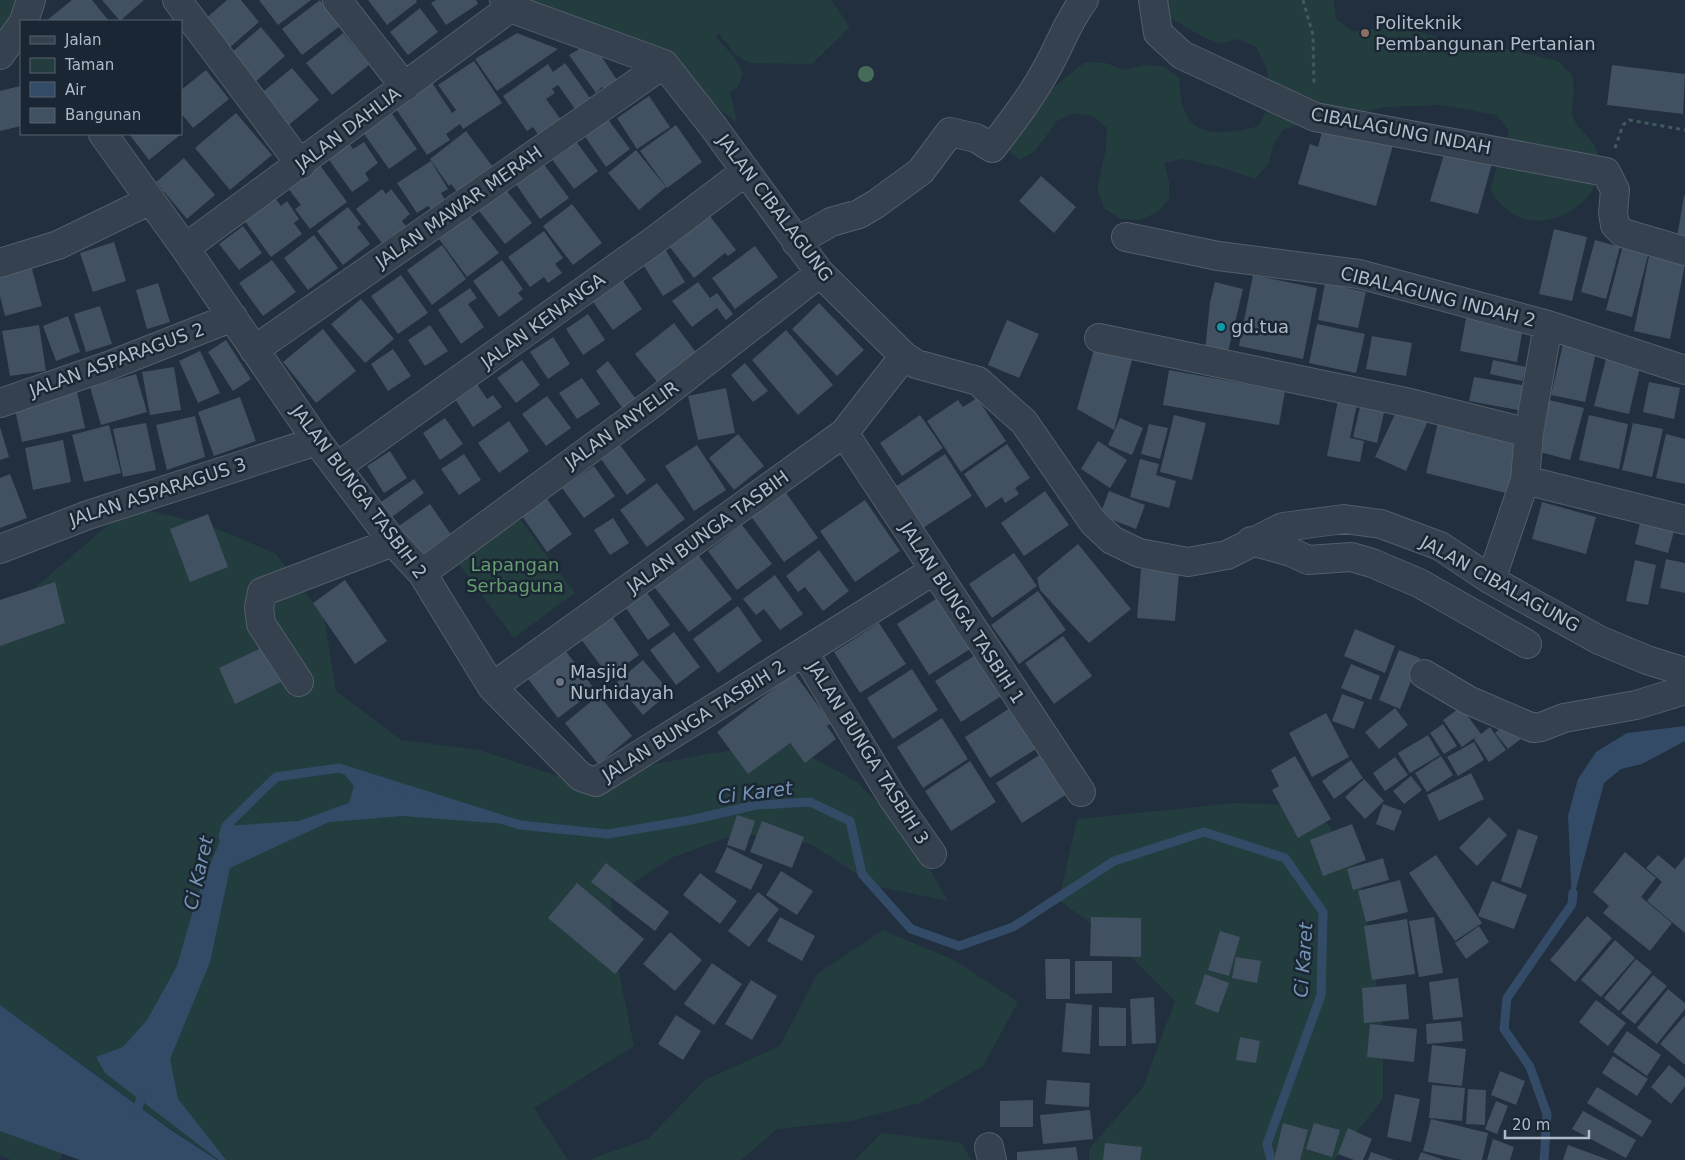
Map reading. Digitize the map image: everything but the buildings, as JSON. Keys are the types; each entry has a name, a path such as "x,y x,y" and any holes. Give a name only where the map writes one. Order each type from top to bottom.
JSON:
{"street":[{"path":"24,20 31,0"},
{"path":"176,0 300,165"},
{"path":"337,0 404,87"},
{"path":"796,242 832,222 859,214 876,204 922,171 950,132 976,138 992,148 1016,117 1047,68 1071,17 1084,0"},
{"name":"CIBALAGUNG INDAH","path":"1154,0 1158,33 1182,55 1315,117 1606,172"},
{"path":"507,4 664,64"},
{"name":"JALAN DAHLIA","path":"185,248 404,87 507,4"},
{"path":"0,55 20,27"},
{"name":"JALAN CIBALAGUNG","path":"664,64 746,171 820,273 904,356 916,364 978,381 1024,422 1093,522 1112,540 1139,553 1188,562 1227,555 1251,541 1283,527 1305,522 1344,519 1381,524 1440,546 1491,580 1599,640 1648,660 1685,672"},
{"name":"JALAN MAWAR MERAH","path":"254,350 664,64"},
{"name":"JALAN BUNGA TASBIH 2","path":"104,135 185,248 317,441 393,542 422,573 492,687 581,777 596,782 933,571"},
{"name":"JALAN KENANGA","path":"337,467 655,240 746,171"},
{"path":"1606,172 1615,190 1613,213 1615,225 1623,233 1685,251"},
{"path":"0,263 58,245 151,200"},
{"name":"CIBALAGUNG INDAH 2","path":"1126,238 1218,256 1359,274 1548,325 1685,370"},
{"name":"JALAN ANYELIR","path":"422,573 653,403 820,273"},
{"name":"JALAN ASPARAGUS 2","path":"0,402 111,365 233,317"},
{"path":"1491,580 1525,480 1529,432 1548,325"},
{"path":"1099,338 1401,401 1529,432"},
{"name":"JALAN BUNGA TASBIH","path":"492,687 844,434 904,356"},
{"name":"JALAN BUNGA TASBIH 1","path":"844,434 1081,792"},
{"name":"JALAN ASPARAGUS 3","path":"0,549 96,512 317,441"},
{"path":"1525,480 1685,520"},
{"path":"1251,541 1291,552 1308,560 1351,557 1372,563 1419,583 1526,644"},
{"path":"299,682 261,624 259,607 262,592 393,542"},
{"name":"JALAN BUNGA TASBIH 3","path":"804,652 896,803 932,854"},
{"path":"1424,674 1468,700 1533,728 1564,718 1636,704 1685,690"}],"path":[{"path":"1302,0 1313,36 1315,117"},
{"path":"1606,172 1623,125 1629,120 1685,130"}],"green space":[{"path":"0,0 35,0 22,20 20,20 20,24 0,55"},
{"path":"504,0 831,0 850,27 812,64 750,63 736,55 718,33 716,37 734,57 743,73 738,87 730,92 737,123 664,64"},
{"path":"1167,0 1334,0 1336,19 1352,31 1393,27 1414,30 1454,43 1495,46 1558,61 1572,75 1574,91 1573,118 1592,142 1599,160 1599,172 1595,184 1581,204 1559,217 1536,221 1520,218 1507,210 1490,190 1509,131 1496,115 1442,105 1386,107 1368,111 1355,120 1301,124 1283,130 1273,145 1269,163 1255,179 1219,167 1182,159 1164,163 1169,181 1169,199 1158,212 1140,220 1120,219 1104,208 1097,189 1106,148 1107,128 1092,116 1074,113 1057,121 1035,151 1020,160 1005,147 1036,102 1085,62 1106,63 1124,70 1144,65 1163,66 1179,78 1183,108 1191,121 1198,127 1207,131 1228,132 1258,126 1268,107 1270,87 1266,67 1256,47 1238,39 1221,44 1203,37 1170,18"},
{"path":"130,506 206,524 276,554 324,617 336,691 401,740 480,750 557,776 635,768 712,753 789,744 857,782 911,837 948,901 875,886 811,844 739,833 671,858 611,898 619,973 634,1046 534,1108 568,1160 217,1160 164,1124 0,1005 0,611 6,613"},
{"name":"Lapangan Serbaguna","path":"515,513 575,593 514,638 455,559"},
{"path":"1236,803 1315,806 1359,869 1383,1028 1383,1099 1334,1160 1089,1160 1089,1149 1143,1087 1175,1001 1120,946 1059,900 1077,819"},
{"path":"883,930 954,960 1018,1002 983,1066 920,1103 851,1121 777,1129 741,1160 588,1160 648,1139 705,1080 780,1046 817,974"},
{"path":"0,1100 59,1138 62,1158 58,1160 11,1160 0,1155"},
{"path":"882,1133 962,1143 971,1160 855,1160"}],"water":[{"path":"1685,726 1685,741 1642,764 1621,769 1604,783 1572,904 1568,816 1578,779 1596,752 1627,733"},
{"path":"339,768 520,825 403,816 329,822 230,868 210,962 170,1059 178,1099 226,1160 219,1160 105,1073 96,1057 123,1047 147,1020 177,966 197,897 226,826 299,821 349,803 354,786"},
{"path":"0,1005 171,1130 217,1160 80,1160 0,1131"}],"waterway":[{"name":"Ci Karet","path":"223,837 226,826 276,777 339,768 520,825 608,834 691,820 756,805 810,802 850,821 862,874 911,929 959,946 1013,927 1114,861 1204,832 1285,858 1323,912 1321,995 1267,1144 1271,1160"},
{"name":"Ci Karet","path":"1544,1160 1547,1114 1530,1067 1504,1029 1507,998 1572,904 1573,893"},
{"name":"Ci Karet","path":"136,1117 143,1089"}],"place":[{"name":"Politeknik Pembangunan Pertanian","path":"1365,33"},
{"name":"gd.tua","path":"1221,327"},
{"name":"Masjid Nurhidayah","path":"560,682"}]}
